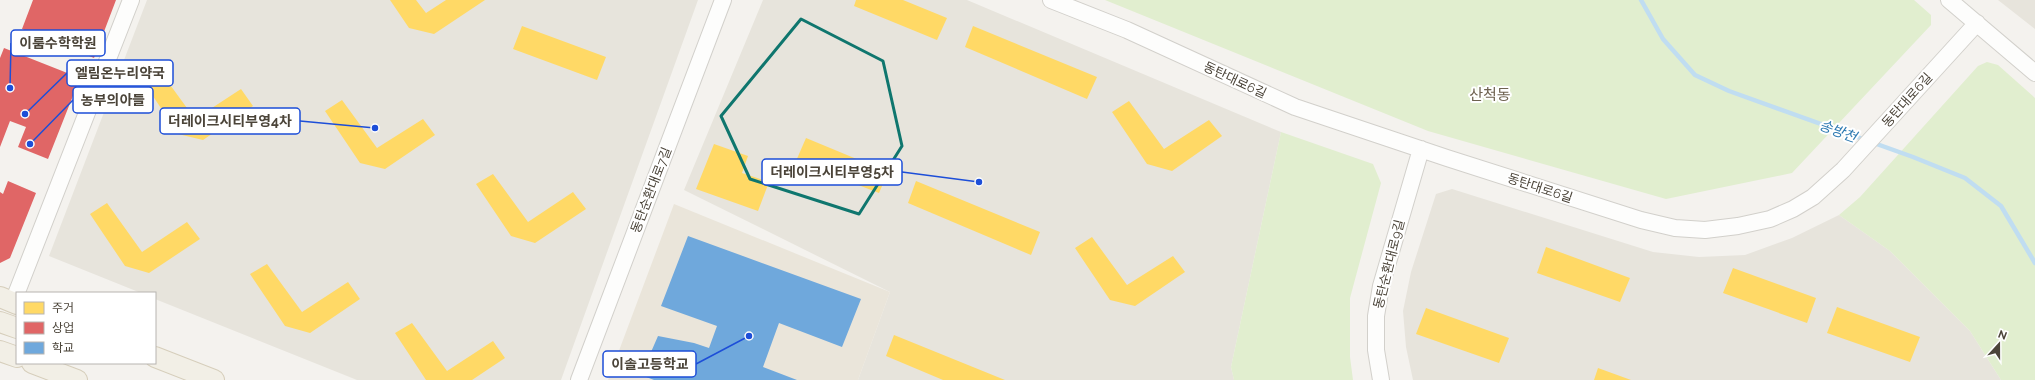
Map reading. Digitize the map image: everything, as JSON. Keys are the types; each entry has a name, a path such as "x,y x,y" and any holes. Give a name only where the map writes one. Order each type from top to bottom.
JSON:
{"main road":[{"path":"0,322 16,328"},
{"path":"0,351 16,357"},
{"path":"156,357 214,380"},
{"path":"35,364 76,380"}],"street":[{"path":"10,301 131,0"},
{"name":"동탄순환대로7길","path":"578,380 723,0"},
{"name":"동탄대로6길","path":"1051,0 1128,30 1280,101 1421,149 1641,220 1675,228 1705,230 1738,226 1770,219 1793,209 1813,197 1843,170 1977,23"},
{"path":"1949,0 2035,73"},
{"name":"동탄순환대로9길","path":"1381,380 1376,350 1376,316 1381,286 1421,149"}],"highlighted area":[{"path":"801,19 883,61 902,146 859,214 750,179 721,116"}],"shaded area":[{"path":"147,0 698,0 561,380 357,380 156,299 156,292 139,292 49,256"},
{"path":"763,0 967,0 1281,132 1231,367 1234,380 858,380 890,292 684,190"},
{"path":"1998,0 2035,0 2035,29"},
{"path":"1452,189 1653,252 1699,257 1745,255 1792,238 1839,215 1890,251 1970,331 2001,380 1413,380 1406,347 1403,311 1411,272 1436,194"},
{"path":"674,204 890,292 858,380 608,380"}],"green space":[{"path":"1105,0 1914,0 1931,15 1931,25 1792,173 1666,199 1428,131"},
{"path":"1987,62 1998,65 2035,98 2035,380 2001,380 1970,331 1890,251 1839,215 1860,197 1978,66"},
{"path":"1281,132 1373,164 1381,183 1350,298 1350,357 1353,380 1234,380 1231,367"}],"building: 주거":[{"path":"390,0 416,0 426,13 446,0 485,0 434,34 409,28"},
{"path":"856,0 903,0 947,18 937,40 854,6"},
{"path":"522,26 606,57 597,80 513,49"},
{"path":"973,26 1097,77 1087,99 965,47"},
{"path":"160,71 195,119 241,89 253,106 203,140 178,134 143,81"},
{"path":"342,100 377,148 423,119 435,135 385,169 360,163 325,111"},
{"path":"1129,101 1164,149 1209,120 1222,136 1172,171 1147,164 1112,112"},
{"path":"806,138 888,172 879,193 796,161"},
{"path":"714,144 748,156 742,173 769,182 758,211 696,189"},
{"path":"493,174 528,222 573,192 586,209 535,243 511,236 476,184"},
{"path":"916,181 1040,232 1031,255 908,203"},
{"path":"107,203 142,252 187,222 200,239 149,273 125,266 90,214"},
{"path":"1092,237 1127,285 1173,256 1185,272 1135,306 1110,300 1075,248"},
{"path":"1546,247 1630,278 1620,302 1537,273"},
{"path":"267,264 302,312 348,282 360,299 310,333 285,326 250,274"},
{"path":"1733,268 1816,298 1807,323 1723,293"},
{"path":"1837,307 1920,337 1910,362 1827,333"},
{"path":"1426,308 1509,338 1499,363 1416,334"},
{"path":"412,323 447,371 493,341 505,358 472,380 426,380 395,333"},
{"path":"894,335 1005,380 943,380 886,356"},
{"path":"1598,368 1631,380 1594,380"}],"building: 상업":[{"path":"33,0 116,0 94,58 22,29"},
{"path":"4,48 80,78 48,159 18,147 26,127 10,121 0,147 0,58"},
{"path":"8,181 36,193 10,258 0,263 0,192 3,194"}],"building: 학교":[{"path":"688,236 861,299 842,347 779,323 763,367 797,380 654,380 641,375 658,336 694,343 709,348 717,326 661,306"}],"waterway":[{"name":"송방천","path":"1641,0 1663,39 1695,75 1729,91 1913,157 1965,178 2001,206 2035,263"}],"place":[{"name":"이룸수학학원","path":"10,88"},
{"name":"엘림온누리약국","path":"25,114"},
{"name":"더레이크시티부영4차","path":"375,128"},
{"name":"농부의아들","path":"30,144"},
{"name":"더레이크시티부영5차","path":"979,182"},
{"name":"이솔고등학교","path":"749,336"}],"district":[{"name":"산척동","path":"1490,95"}]}
